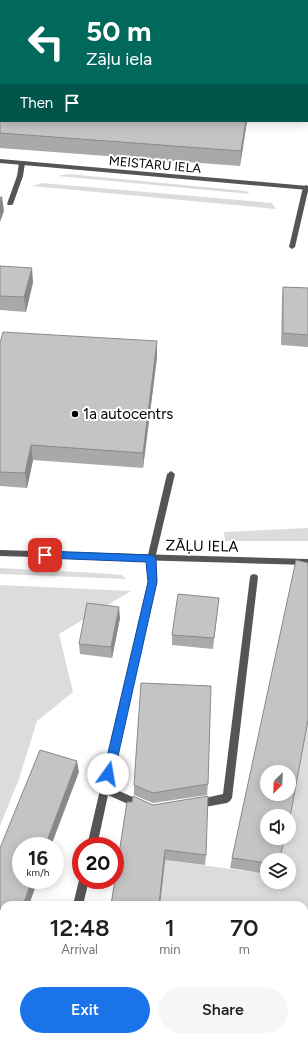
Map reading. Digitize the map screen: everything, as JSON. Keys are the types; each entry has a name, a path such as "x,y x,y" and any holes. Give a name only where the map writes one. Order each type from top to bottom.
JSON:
{"street":[{"name":"MEISTARU IELA","path":"0,161 307,187"},
{"path":"10,204 20,176 22,163"},
{"path":"292,247 307,187"},
{"path":"94,837 152,582 151,559 171,474"},
{"name":"ZĀĻU IELA","path":"0,553 151,559 308,562"},
{"path":"190,804 227,798 254,577"},
{"path":"105,789 153,810"},
{"path":"79,901 82,889"}],"shaded area":[{"path":"68,174 246,191 250,194 58,176"},
{"path":"42,183 272,203 276,209 32,186"},
{"path":"308,528 308,541 225,541 224,532"},
{"path":"0,568 121,575 127,579 0,574"},
{"path":"0,585 131,591 59,634 73,692 37,721 19,779 0,826"},
{"path":"308,709 308,901 160,901 165,860 260,873 260,889 296,889 296,853 280,853 281,845 296,845 296,809 290,809 292,801 296,801 296,777"}],"building":[{"path":"0,122 246,122 241,151 0,133"},
{"path":"0,266 32,268 24,297 0,296"},
{"path":"283,287 308,288 308,335 283,333"},
{"name":"1a autocentrs","path":"3,332 157,341 143,453 31,445 25,473 0,472 0,343"},
{"path":"296,560 308,563 308,720 296,785 296,765 260,765 260,801 293,801 291,809 260,809 260,845 283,845 281,853 260,853 260,862 232,858"},
{"path":"178,594 219,598 214,638 172,635"},
{"path":"87,603 119,607 111,647 79,644"},
{"path":"141,683 211,686 208,784 153,793 134,785"},
{"path":"40,750 77,761 48,837 12,837 12,889 29,889 24,901 0,901 0,848"},
{"path":"133,796 153,805 208,796 206,855 165,850 159,901 112,901 113,889 124,889 124,837 122,837 127,802 132,802"}],"place":[{"name":"1a autocentrs","path":"75,414"}],"route":[{"path":"45,555 151,559 152,582 108,774"}]}
